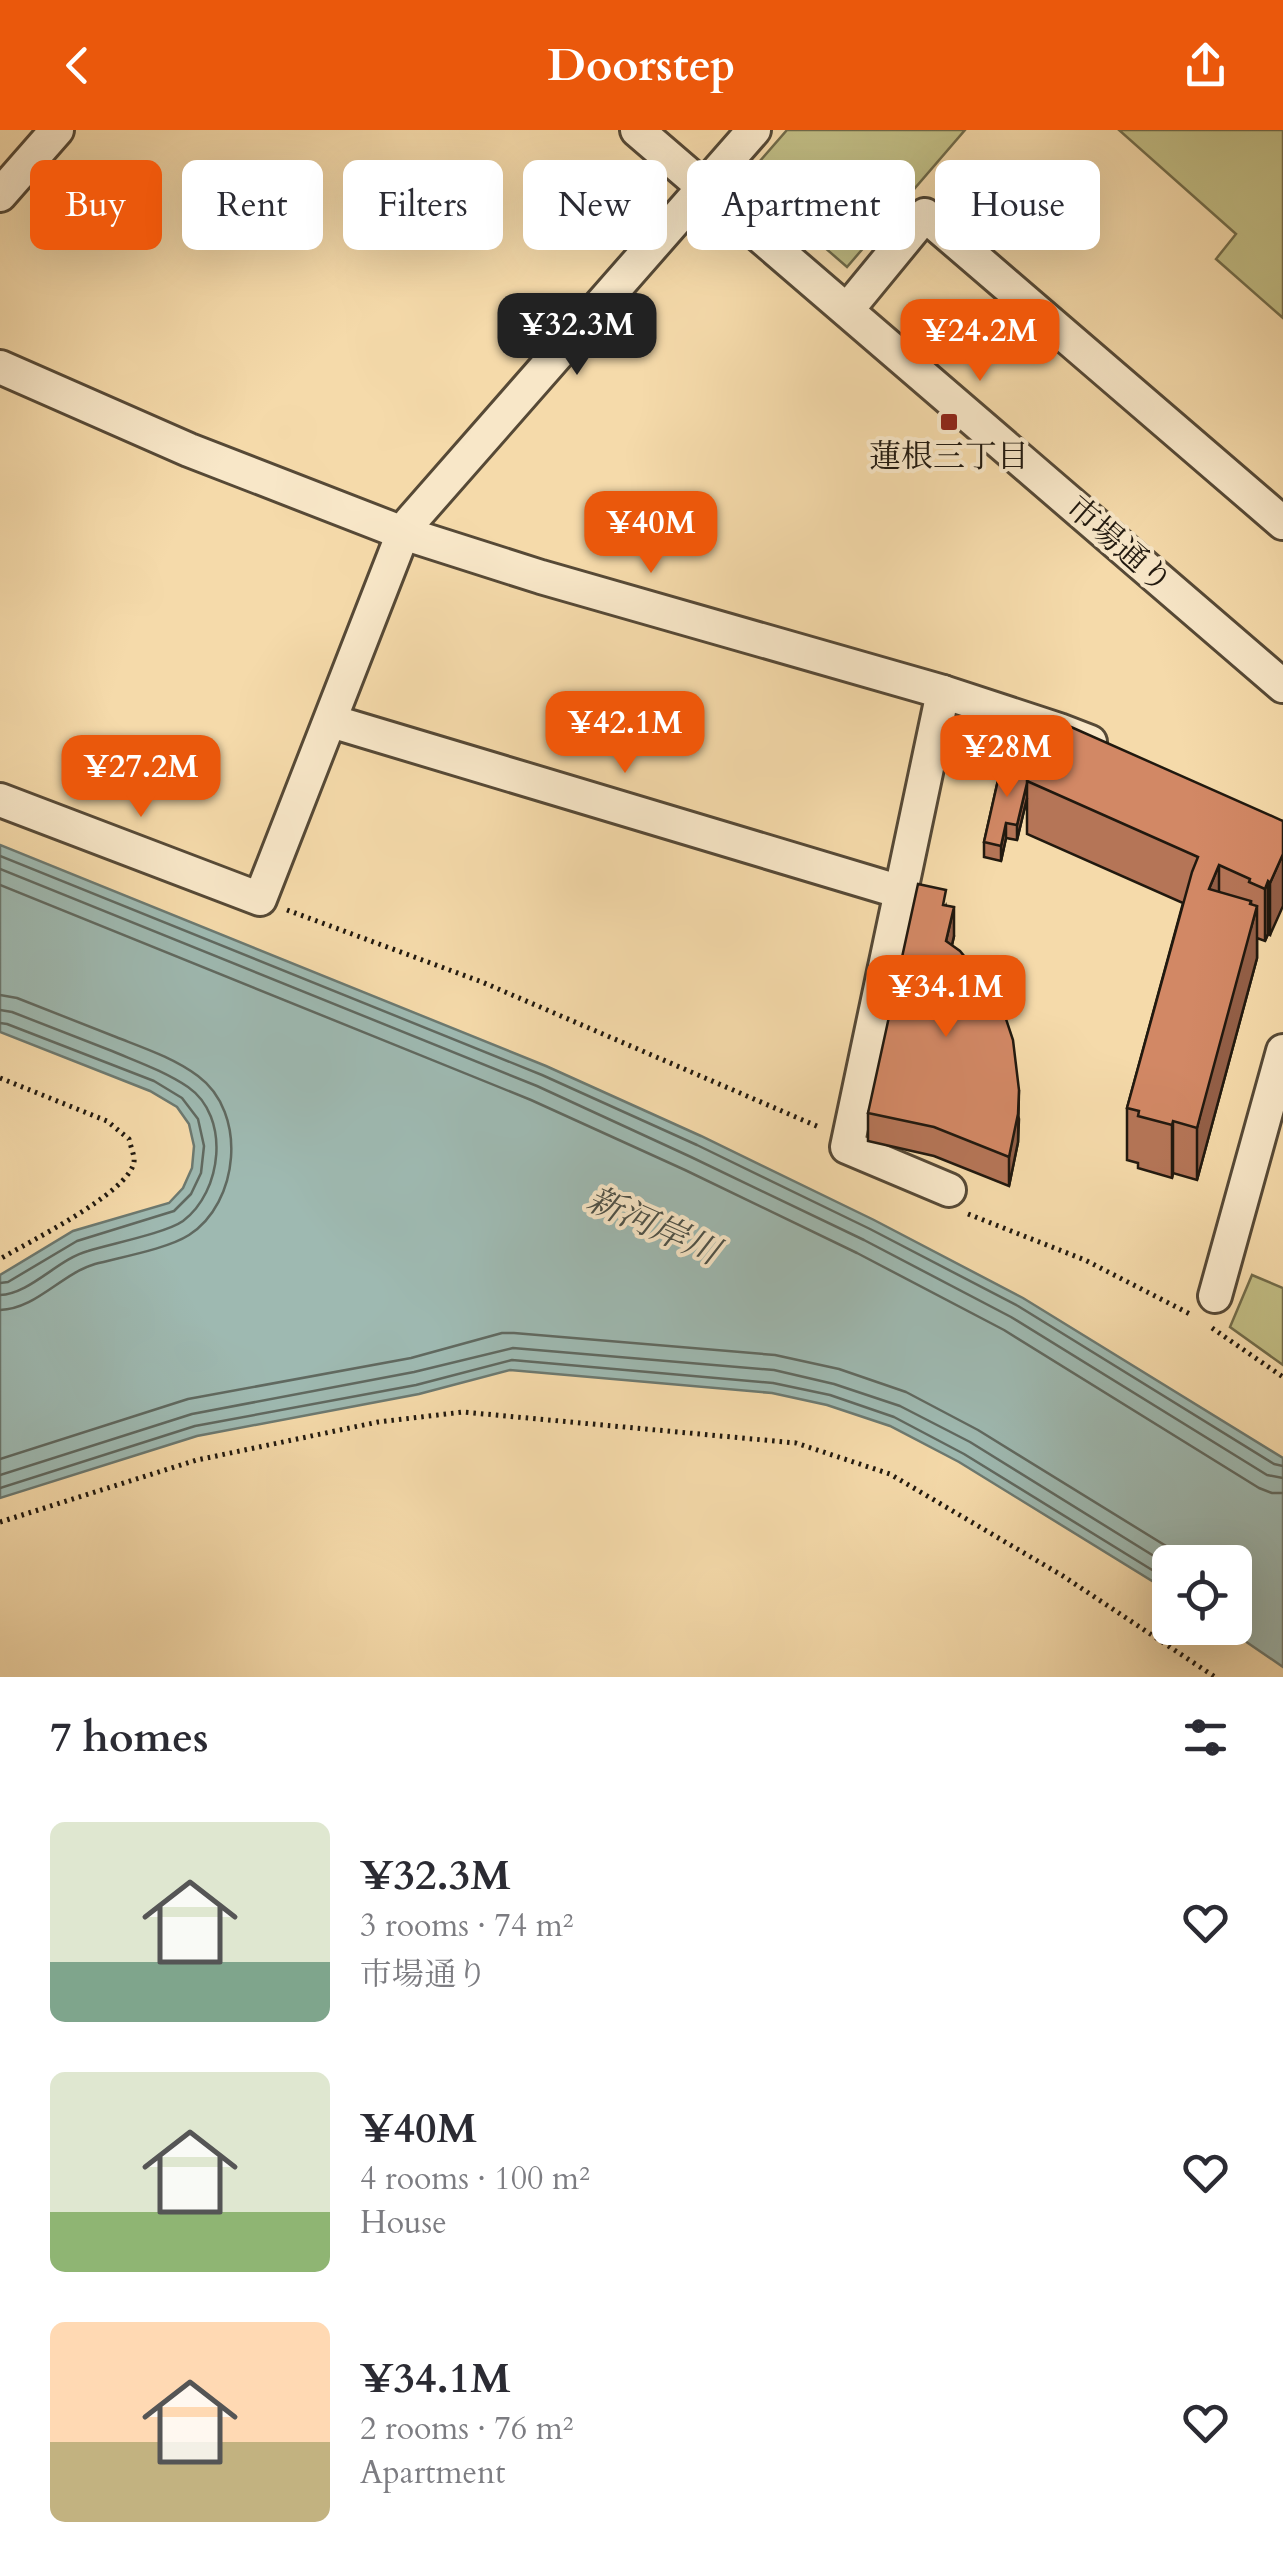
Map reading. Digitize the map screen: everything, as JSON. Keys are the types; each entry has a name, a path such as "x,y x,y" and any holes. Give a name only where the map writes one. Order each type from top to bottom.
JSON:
{"street":[{"path":"0,195 56,130"},
{"name":"市場通り","path":"637,130 687,173"},
{"path":"728,160 754,130"},
{"path":"0,800 260,899 403,534 423,506 687,206"},
{"path":"846,310 925,214 1283,523"},
{"name":"市場通り","path":"777,250 1283,686"},
{"path":"0,367 189,450 403,534 942,692 1113,752"},
{"path":"942,692 847,1147 948,1190"},
{"path":"331,721 901,892"},
{"path":"1204,1311 1283,1051"}],"path":[{"path":"260,899 482,982 849,1140"},
{"path":"0,1078 108,1121 129,1139 134,1162 122,1185 0,1258"},
{"path":"948,1190 943,1205 1204,1311 1283,1377"},
{"path":"0,1522 197,1460 378,1422 463,1412 796,1443 890,1474 1062,1576 1214,1677"}],"shaded area":[{"path":"787,130 965,130 935,160 915,188 915,160 761,160"},
{"path":"1119,130 1283,130 1283,318 1216,259 1236,234"},
{"path":"828,250 862,250 847,267"},
{"path":"1252,1275 1283,1288 1283,1365 1230,1327"}],"water":[{"name":"新河岸川","path":"0,845 546,1066 874,1220 1023,1298 1283,1458 1283,1667 1251,1645 1252,1545 1152,1545 1152,1581 959,1462 890,1426 827,1405 772,1393 510,1370 419,1394 197,1436 0,1498 0,1275 73,1231 169,1203 183,1188 192,1168 194,1146 189,1124 177,1107 150,1091 0,1032"}],"building":[{"path":"1053,719 1283,821 1283,854 1265,889 1219,865 1209,889 1257,906 1197,1128 1138,1116 1139,1111 1127,1108 1198,857 1027,781 1032,769 1027,767 1042,732 1046,734"},
{"path":"1003,758 1028,763 1017,825 1006,823 1001,846 984,842"},
{"path":"918,884 946,890 943,905 954,907 946,941 960,951 991,989 1013,1040 1019,1090 1009,1157 934,1127 868,1113"}],"place":[{"name":"蓮根三丁目","path":"949,422"}]}
